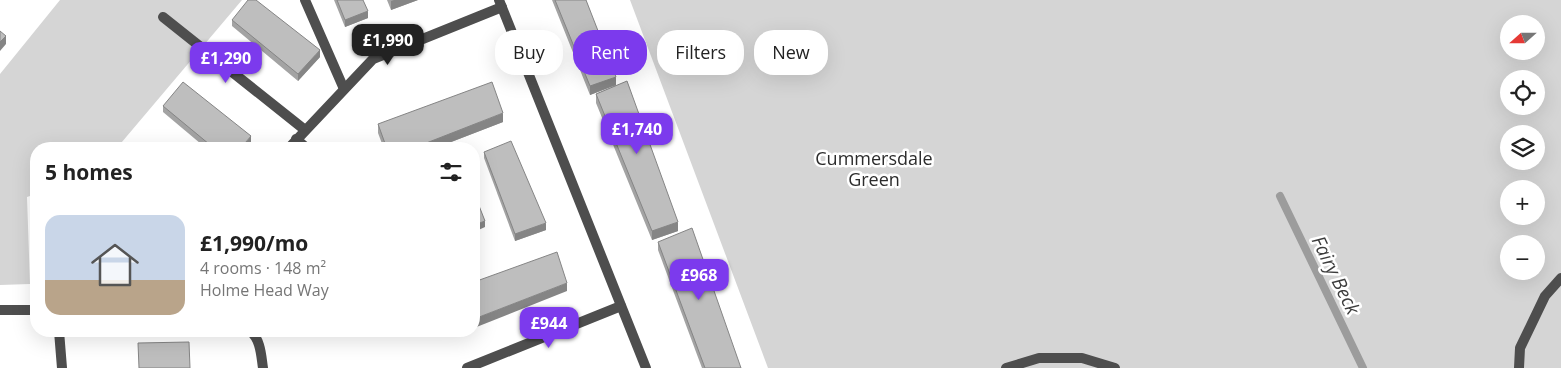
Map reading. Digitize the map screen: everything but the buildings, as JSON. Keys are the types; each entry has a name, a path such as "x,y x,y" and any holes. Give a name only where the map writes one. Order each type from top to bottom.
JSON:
{"street":[{"path":"305,0 344,89"},
{"path":"294,142 373,59 501,4 646,368"},
{"path":"162,17 305,130"},
{"path":"296,139 300,142"},
{"path":"1519,368 1520,348 1545,296 1561,278"},
{"path":"467,368 621,306"},
{"path":"0,310 30,310"},
{"path":"59,337 62,368"},
{"path":"256,337 263,368"},
{"path":"1006,368 1039,358 1082,358 1115,368"}],"green space":[{"path":"60,0 242,0 122,142 30,142 30,196 27,197 30,284 0,285 0,74"},
{"name":"Cummersdale Green","path":"630,0 1561,0 1561,368 768,368 658,75 744,75 744,30 657,30 657,72 647,45 647,30 641,30"}],"waterway":[{"name":"Fairy Beck","path":"1280,196 1363,368"}]}
